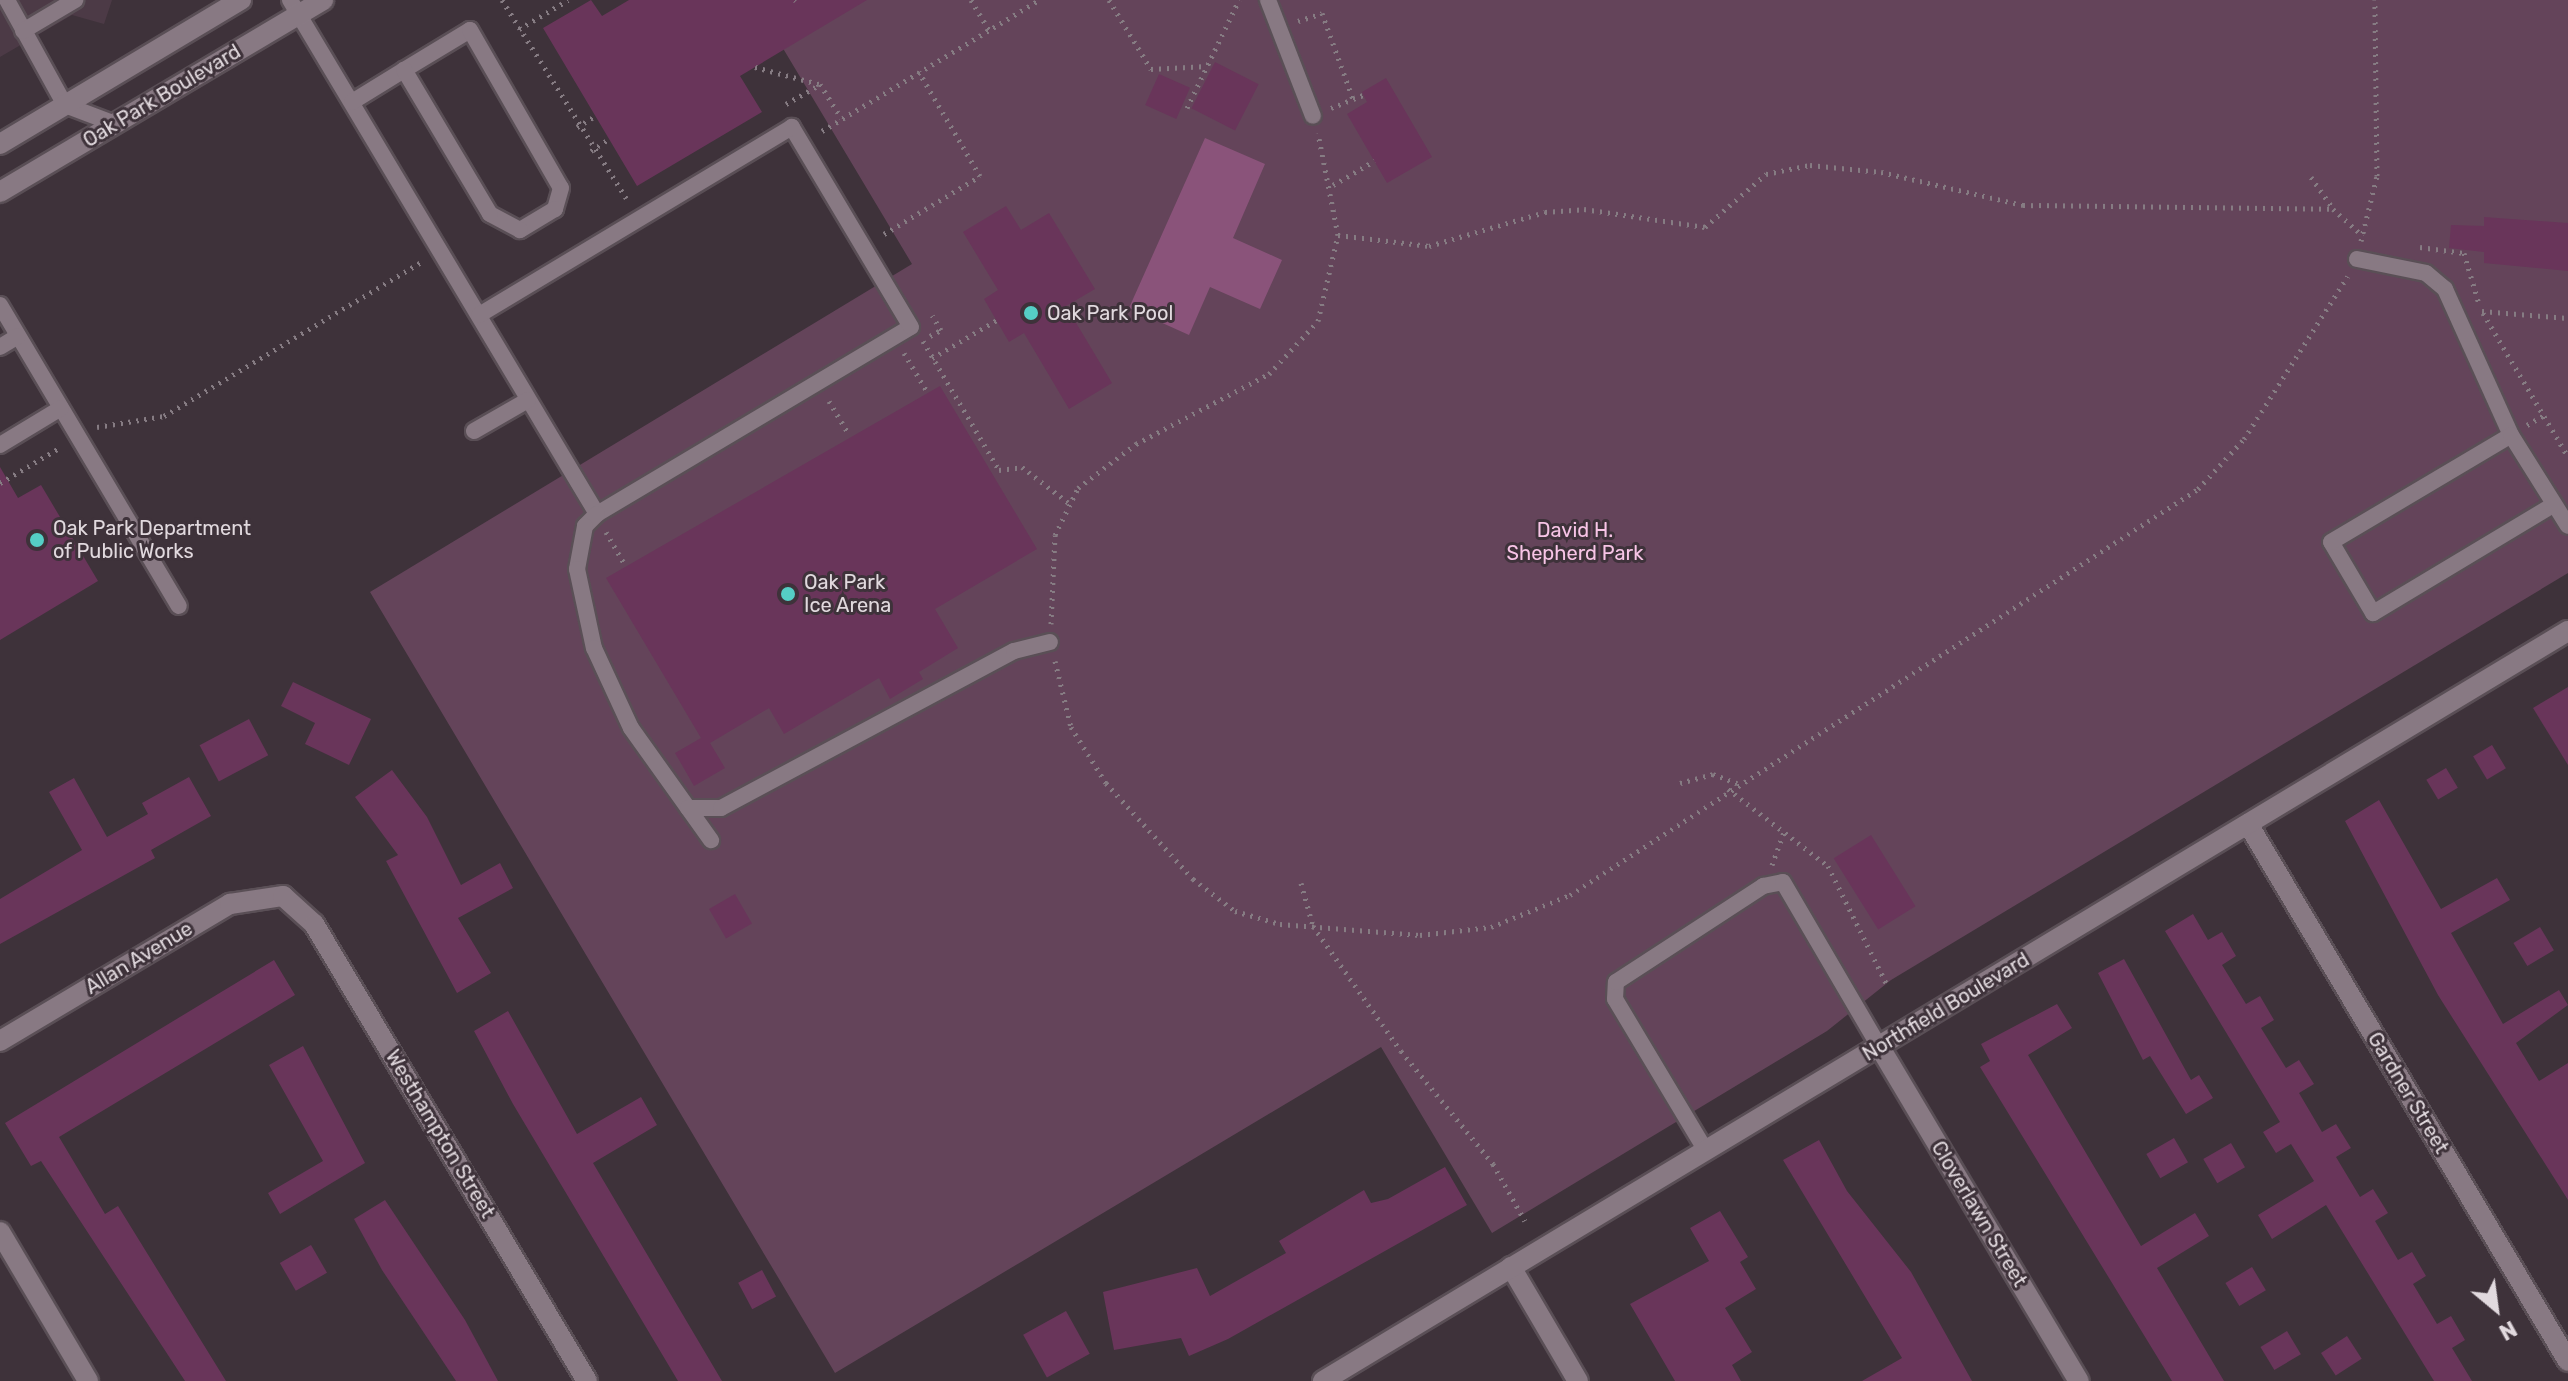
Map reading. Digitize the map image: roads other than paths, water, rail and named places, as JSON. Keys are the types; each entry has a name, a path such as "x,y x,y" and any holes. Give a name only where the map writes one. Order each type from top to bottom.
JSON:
{"street":[{"name":"Oak Park Boulevard","path":"0,144 241,0"},
{"name":"Oak Park Boulevard","path":"0,192 115,124 294,7 323,0"},
{"name":"Northfield Boulevard","path":"1323,1381 2568,631"},
{"name":"Gardner Street","path":"2248,824 2568,1361"},
{"name":"Allan Avenue","path":"0,1041 230,904 283,896"},
{"name":"Westhampton Street","path":"283,896 314,924 587,1381"},
{"name":"Cloverlawn Street","path":"1879,1046 2079,1381"},
{"path":"0,1232 88,1381"},
{"path":"1511,1267 1578,1381"}],"lane":[{"path":"7,0 65,105 115,124"},
{"path":"23,31 75,0"},
{"path":"1268,0 1313,116"},
{"path":"294,7 597,514"},
{"path":"352,102 404,70 470,30 561,188 555,209 520,230 490,214 404,70"},
{"path":"479,315 792,127 911,327 597,514 584,543 577,569 594,648 631,728 711,840"},
{"path":"2357,259 2426,273 2445,289 2511,435 2568,526"},
{"path":"0,305 179,606"},
{"path":"0,347 18,336"},
{"path":"474,431 528,400"},
{"path":"0,445 61,408"},
{"path":"2511,435 2331,542 2352,578 2373,613 2553,505"},
{"path":"688,808 721,808 1014,651 1050,642"},
{"path":"1706,1151 1615,999 1616,982 1763,886 1783,882 1879,1046"}],"place":[{"name":"Oak Park Pool","path":"1031,313"},
{"name":"Oak Park Department of Public Works","path":"37,540"},
{"name":"Oak Park Ice Arena","path":"788,594"}],"park label":[{"name":"David H. Shepherd Park","path":"1575,542"}]}
